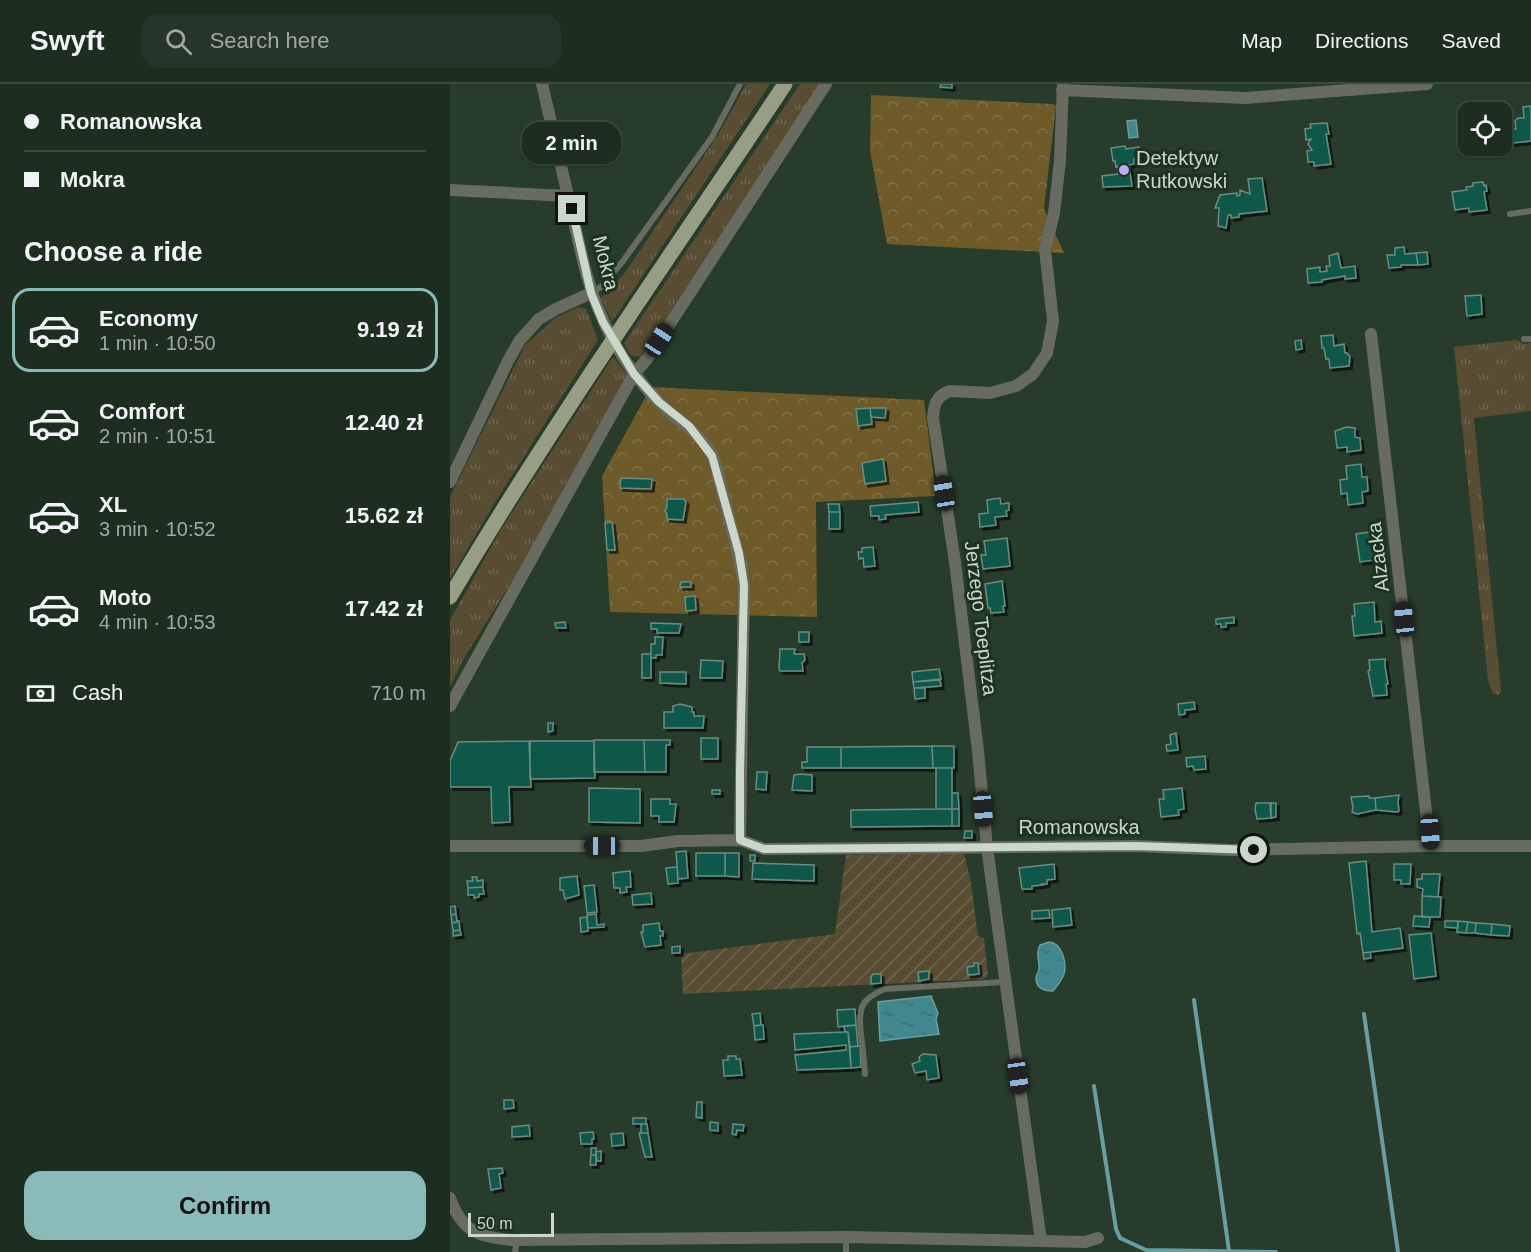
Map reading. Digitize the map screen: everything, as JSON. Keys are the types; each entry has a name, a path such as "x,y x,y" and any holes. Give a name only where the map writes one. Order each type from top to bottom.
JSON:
{"main road":[{"path":"450,597 512,493 597,362 785,84"}],"street":[{"name":"Mokra","path":"542,84 591,293 611,337 634,374 659,402 689,426 712,456 739,553 744,585 740,840"},
{"path":"450,706 634,374 654,349 826,84"},
{"path":"1063,87 1245,98 1426,84"},
{"name":"Jerzego Toeplitza","path":"1041,1241 1004,982 955,562 934,424 934,409 938,398 950,391 990,393 1016,386 1033,374 1047,352 1053,321 1045,250 1054,213 1060,161 1063,87"},
{"path":"450,190 568,196"},
{"path":"450,482 520,340 538,319 591,293"},
{"name":"Alzacka","path":"1371,334 1430,846"},
{"name":"Romanowska","path":"450,846 641,846 678,841 740,840 764,849 1136,846 1232,850 1531,846"},
{"path":"450,1198 460,1219 472,1232 516,1246 846,1237 1085,1242 1098,1238"}],"lane":[{"path":"591,293 602,286 622,261 712,136 740,84"},
{"path":"1510,214 1531,211"},
{"path":"866,1074 859,1016 867,999 875,993 885,989 1004,982"},
{"path":"846,1237 846,1252"}],"green space":[{"path":"746,84 770,84 612,322 601,298 624,274 718,135"},
{"path":"800,84 821,84 641,356 632,355 624,343"},
{"path":"871,95 1053,104 1056,106 1044,209 1064,253 887,244 870,151"},
{"path":"578,307 586,309 598,340 492,507 450,579 450,497 525,345 555,318"},
{"path":"1517,340 1524,344 1531,343 1531,411 1474,418 1501,691 1499,695 1493,694 1488,680 1454,347"},
{"path":"613,357 627,374 513,580 464,658 450,687 450,620 501,529"},
{"path":"651,387 924,400 936,496 816,502 817,617 610,612 602,476"},
{"path":"964,853 971,882 978,936 984,938 988,976 982,979 683,994 681,954 835,934 846,855"}],"water":[{"path":"1136,120 1138,137 1129,138 1127,121"},
{"path":"1054,943 1060,950 1065,964 1063,976 1053,991 1044,990 1036,982 1039,969 1039,948 1040,945"},
{"path":"931,996 938,1013 936,1019 939,1034 880,1041 878,1002"}],"building":[{"path":"941,84 952,84 952,88 940,87"},
{"path":"1531,106 1531,141 1512,143 1512,129 1516,129 1515,121 1518,118 1524,118 1523,107"},
{"path":"1327,123 1329,134 1326,134 1331,164 1314,166 1314,162 1308,162 1307,151 1312,150 1308,144 1311,139 1306,140 1305,129 1311,128 1310,124"},
{"name":"Detektyw Rutkowski","path":"1125,146 1126,149 1139,147 1140,158 1134,159 1134,164 1129,165 1132,186 1103,187 1102,176 1118,174 1118,166 1116,167 1113,161 1111,148"},
{"path":"1262,178 1267,211 1239,214 1239,217 1231,218 1231,215 1228,215 1226,228 1218,226 1219,208 1215,208 1220,195 1237,193 1237,196 1240,195 1240,190 1250,194 1248,179"},
{"path":"1483,182 1487,191 1484,192 1487,210 1469,212 1469,208 1455,210 1452,192 1467,190 1466,187 1473,186 1473,183"},
{"path":"1404,247 1405,254 1416,253 1418,265 1389,268 1387,255 1395,255 1395,248"},
{"path":"1427,252 1428,264 1418,265 1416,253"},
{"path":"1338,253 1341,268 1355,266 1356,278 1345,279 1345,276 1308,283 1307,269 1320,267 1320,272 1327,271 1326,266 1330,266 1329,256"},
{"path":"1481,295 1482,314 1467,316 1465,296"},
{"path":"1333,335 1334,346 1344,344 1345,353 1350,357 1349,366 1330,368 1329,359 1326,359 1324,348 1322,348 1321,336"},
{"path":"1301,340 1302,349 1296,350 1295,341"},
{"path":"870,408 886,408 885,418 871,417"},
{"path":"870,408 872,424 858,426 856,409"},
{"path":"1347,427 1355,428 1355,437 1360,438 1361,450 1347,452 1347,447 1337,448 1335,431"},
{"path":"883,459 886,481 865,484 862,463"},
{"path":"1361,464 1362,477 1367,477 1368,491 1362,492 1363,503 1348,505 1347,493 1341,494 1340,480 1347,479 1346,466"},
{"path":"621,478 652,479 651,489 620,488"},
{"path":"1000,498 1001,504 1009,503 1007,516 995,517 996,525 980,527 979,514 988,513 987,500"},
{"path":"667,499 684,499 686,502 683,520 667,519 665,511"},
{"path":"918,502 919,512 885,515 886,519 879,520 879,516 871,516 870,506"},
{"path":"828,504 839,504 840,512 829,512"},
{"path":"829,512 840,512 840,529 829,529"},
{"path":"612,522 615,550 607,550 605,523"},
{"path":"1370,532 1370,536 1375,535 1378,557 1374,557 1375,560 1360,562 1356,534"},
{"path":"1007,538 1010,566 983,569 981,555 986,555 984,541"},
{"path":"873,547 875,566 864,567 863,558 859,559 858,552 862,552 862,548"},
{"path":"1002,581 1004,612 991,613 988,608 985,584"},
{"path":"681,582 691,582 691,587 680,587"},
{"path":"695,596 696,610 686,611 685,597"},
{"path":"1374,602 1375,622 1381,621 1382,633 1354,636 1352,616 1355,616 1354,604"},
{"path":"1234,617 1234,623 1226,623 1226,627 1216,624 1216,619"},
{"path":"565,622 566,628 556,628 555,623"},
{"path":"651,623 681,624 679,633 657,633 657,629 651,629"},
{"path":"799,632 809,632 809,642 799,642"},
{"path":"655,637 663,637 662,655 651,658 651,644 655,644"},
{"path":"780,649 795,649 794,654 804,654 803,671 780,671"},
{"path":"642,654 651,654 651,678 642,678"},
{"path":"1385,659 1387,695 1373,696 1368,671 1370,670 1369,660"},
{"path":"701,660 723,661 722,678 700,678"},
{"path":"939,669 941,679 913,682 912,672"},
{"path":"660,672 686,672 686,684 660,683"},
{"path":"940,680 941,686 914,688 913,682"},
{"path":"914,688 925,688 925,698 915,699"},
{"path":"1194,702 1195,709 1185,710 1185,714 1179,715 1178,704"},
{"path":"680,704 692,707 694,716 704,716 703,728 664,728 664,712 673,712 673,706"},
{"path":"548,723 553,723 553,731 548,732"},
{"path":"1176,733 1178,750 1167,751 1166,745 1171,744 1170,735"},
{"path":"701,738 718,738 718,759 701,759"},
{"path":"594,740 644,740 645,772 594,772"},
{"path":"644,740 670,740 670,745 666,745 666,772 645,772"},
{"path":"529,741 531,787 509,787 510,822 492,823 491,787 450,787 450,761 458,742"},
{"path":"530,741 594,741 595,778 530,779"},
{"path":"932,746 933,768 841,768 841,747"},
{"path":"932,746 954,746 954,768 933,768"},
{"path":"807,747 841,747 841,768 802,768 802,762 807,762"},
{"path":"1205,756 1206,769 1194,770 1193,766 1187,767 1186,758"},
{"path":"936,768 952,768 952,809 936,809"},
{"path":"757,772 767,772 766,790 756,789"},
{"path":"794,775 812,775 812,791 792,790"},
{"path":"589,788 640,789 640,823 589,822"},
{"path":"1182,788 1184,809 1178,810 1179,815 1161,817 1159,799 1164,799 1163,790"},
{"path":"712,790 720,790 720,794 712,794"},
{"path":"952,793 958,793 959,809 952,809"},
{"path":"1399,795 1399,811 1376,810 1375,798"},
{"path":"1369,796 1369,798 1375,798 1376,810 1357,814 1352,812 1351,797"},
{"path":"651,799 670,799 670,804 676,804 674,822 659,822 659,816 651,816"},
{"path":"1256,803 1270,803 1271,818 1257,819"},
{"path":"1271,803 1276,803 1276,817 1271,818"},
{"path":"952,809 952,826 851,827 851,810"},
{"path":"952,809 959,809 959,826 952,826"},
{"path":"965,831 972,831 972,838 964,838"},
{"path":"686,851 688,878 678,879 676,852"},
{"path":"696,853 725,853 725,876 696,876"},
{"path":"725,853 739,853 739,877 725,876"},
{"path":"750,855 755,855 755,861 750,861"},
{"path":"1366,861 1372,932 1400,928 1403,948 1363,953 1360,933 1357,934 1349,863"},
{"path":"753,863 814,865 814,881 752,879"},
{"path":"1054,864 1055,879 1047,880 1047,884 1032,886 1032,889 1022,889 1019,868"},
{"path":"1394,864 1411,864 1410,884 1401,884 1401,880 1394,880"},
{"path":"677,867 678,883 668,884 666,868"},
{"path":"630,871 631,887 626,887 627,892 620,893 620,888 614,888 613,873"},
{"path":"1422,874 1440,874 1438,897 1422,896 1423,889 1417,887 1417,879 1422,879"},
{"path":"577,876 579,895 565,899 563,890 560,890 560,878"},
{"path":"472,877 477,877 477,881 483,880 483,887 468,888 467,881 473,881"},
{"path":"594,885 597,912 587,913 584,886"},
{"path":"483,887 484,894 479,894 479,897 474,898 474,895 468,895 468,888"},
{"path":"651,893 652,904 633,905 632,895"},
{"path":"1422,896 1441,897 1440,917 1422,917"},
{"path":"455,906 456,914 451,915 450,907"},
{"path":"1070,908 1072,925 1053,927 1052,910"},
{"path":"1049,910 1050,918 1032,919 1032,911"},
{"path":"456,914 457,922 452,923 451,915"},
{"path":"596,914 597,925 604,924 604,927 588,928 587,915"},
{"path":"1414,916 1430,917 1429,927 1413,926"},
{"path":"587,917 588,931 581,932 580,918"},
{"path":"459,921 460,930 453,931 452,923"},
{"path":"1445,921 1458,921 1458,928 1445,927"},
{"path":"1458,921 1468,922 1466,933 1457,932"},
{"path":"1468,922 1476,923 1475,933 1466,933"},
{"path":"659,923 660,931 663,931 663,936 660,936 661,945 645,947 641,932 643,932 643,925"},
{"path":"1476,923 1492,924 1491,935 1475,933"},
{"path":"1492,924 1510,926 1509,936 1491,935"},
{"path":"460,930 461,935 453,936 453,931"},
{"path":"1431,933 1436,976 1414,979 1409,935"},
{"path":"680,946 680,953 672,953 672,947"},
{"path":"1370,952 1371,958 1364,959 1363,953"},
{"path":"974,963 978,963 979,974 968,975 967,967 974,966"},
{"path":"929,971 929,979 919,981 918,972"},
{"path":"873,974 881,974 881,983 871,984"},
{"path":"855,1009 856,1025 838,1027 837,1010"},
{"path":"760,1013 761,1025 754,1026 752,1014"},
{"path":"763,1025 764,1039 755,1040 754,1026"},
{"path":"856,1025 858,1046 850,1047 848,1032 845,1032 844,1026"},
{"path":"848,1032 851,1068 797,1070 795,1055 846,1050 846,1045 795,1050 794,1034"},
{"path":"860,1046 861,1067 851,1068 850,1047"},
{"path":"923,1054 936,1055 939,1078 927,1080 926,1071 915,1073 912,1064 920,1061 919,1057"},
{"path":"728,1056 736,1056 736,1059 740,1059 742,1075 724,1076 723,1060 728,1060"},
{"path":"504,1100 513,1100 514,1108 504,1109"},
{"path":"697,1102 702,1102 702,1118 696,1117"},
{"path":"633,1118 646,1118 646,1124 633,1124"},
{"path":"710,1122 718,1123 718,1131 710,1130"},
{"path":"641,1124 647,1124 648,1133 641,1133"},
{"path":"733,1124 744,1125 743,1131 737,1130 736,1135 732,1134"},
{"path":"529,1125 530,1136 512,1137 512,1127"},
{"path":"593,1132 592,1144 581,1144 580,1133"},
{"path":"623,1133 624,1145 612,1146 611,1134"},
{"path":"639,1133 648,1133 652,1157 645,1157"},
{"path":"591,1148 596,1148 596,1155 591,1155"},
{"path":"601,1151 601,1161 597,1161 596,1152"},
{"path":"591,1155 596,1155 596,1165 590,1165"},
{"path":"502,1168 503,1173 499,1174 501,1188 491,1190 488,1169"}],"waterway":[{"path":"1194,1000 1229,1251"},
{"path":"1364,1014 1398,1252"},
{"path":"1094,1086 1116,1229 1120,1238 1146,1250 1276,1252"}],"place":[{"name":"Detektyw Rutkowski","path":"1124,170"}],"route":[{"path":"572,209 591,293 603,322 634,374 659,402 689,426 712,456 739,553 744,585 740,840 764,849 1136,846 1254,850"}]}
